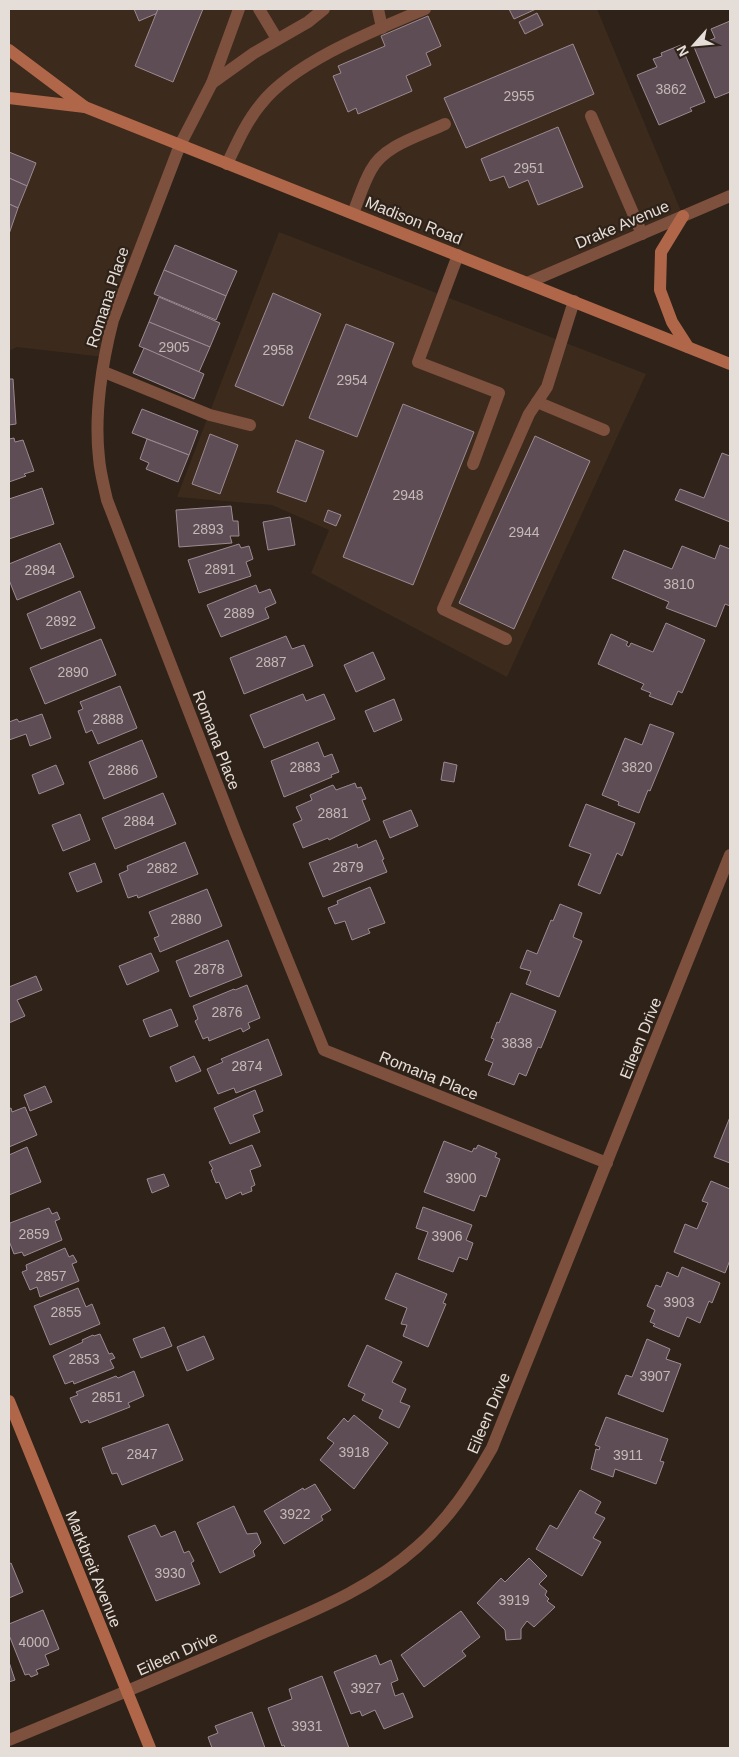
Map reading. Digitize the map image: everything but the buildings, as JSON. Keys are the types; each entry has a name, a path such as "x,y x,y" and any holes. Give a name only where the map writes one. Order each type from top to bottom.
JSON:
{"main road":[{"name":"Madison Road","path":"9,50 85,107"},
{"name":"Madison Road","path":"9,98 85,107 730,364"},
{"path":"683,216 661,252 660,290 672,322 688,347"},
{"name":"Markbreit Avenue","path":"9,1401 150,1748"}],"street":[{"path":"212,83 239,9"},
{"path":"258,9 277,39"},
{"path":"212,83 225,72 308,22 324,9"},
{"path":"378,9 382,28"},
{"path":"227,164 248,122 269,95 287,79 323,56 425,9"},
{"name":"Romana Place","path":"212,83 206,91 180,145 113,320 104,358 104,372 97,416 99,458 107,500 236,833 324,1050 607,1163"},
{"path":"591,116 642,234"},
{"path":"353,213 371,170 379,158 393,148 445,124"},
{"name":"Drake Avenue","path":"527,283 730,196"},
{"path":"458,255 418,362 500,393 473,464"},
{"path":"506,638 443,609 530,414 547,387 574,301"},
{"path":"104,372 210,414 250,425"},
{"path":"537,402 604,430"},
{"name":"Eileen Drive","path":"9,1740 127,1692 350,1594 386,1573 418,1547 447,1517 472,1484 492,1448 730,855"}],"shaded area":[{"path":"9,9 597,9 683,216 527,283 180,145 104,357 17,347 9,351"},
{"path":"279,232 646,374 507,677 311,573 329,530 272,505 177,497"}]}
